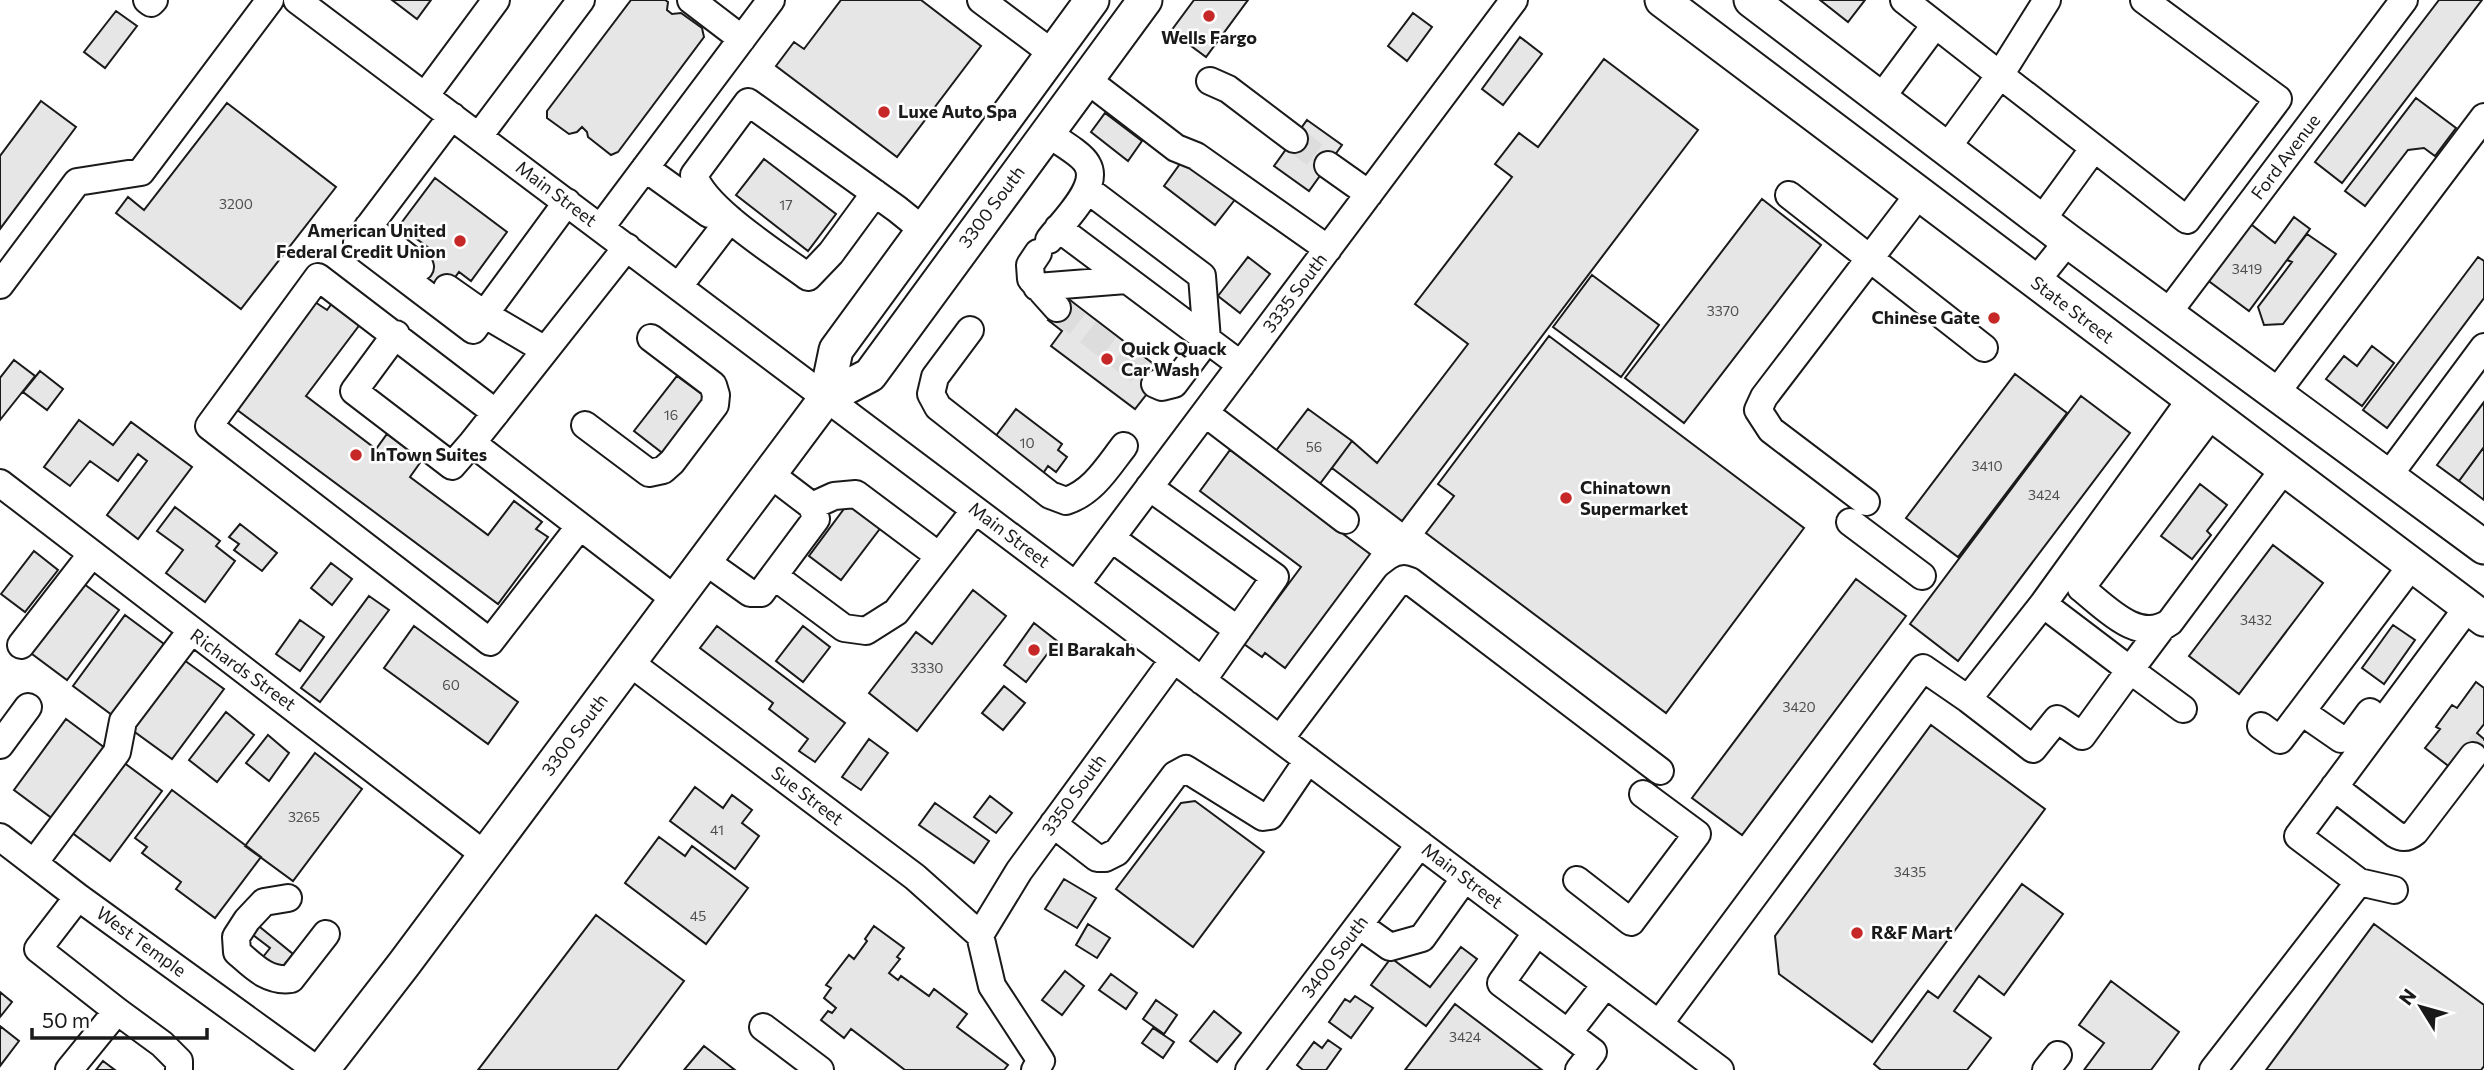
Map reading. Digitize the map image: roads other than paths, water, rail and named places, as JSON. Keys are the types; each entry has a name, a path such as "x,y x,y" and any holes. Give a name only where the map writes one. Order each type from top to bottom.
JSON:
{"main road":[{"name":"3300 South","path":"319,1070 485,855 826,398 836,351 1092,0"},
{"name":"3300 South","path":"826,398 870,375 1145,0"},
{"name":"State Street","path":"1662,0 2469,607"},
{"path":"1751,0 2041,221 2484,547"}],"street":[{"path":"147,0 151,4 154,0"},
{"path":"0,285 77,182 141,172 270,0"},
{"name":"Main Street","path":"297,0 1720,1070"},
{"path":"425,96 496,0"},
{"path":"479,136 581,0"},
{"path":"691,0 742,39"},
{"path":"601,227 771,0"},
{"path":"981,0 1052,53"},
{"name":"3335 South","path":"1076,585 1514,0"},
{"path":"1903,0 2187,220 2278,99 2144,0"},
{"path":"1947,149 2000,75 2047,0"},
{"name":"Ford Avenue","path":"2167,314 2404,0"},
{"path":"1881,99 1935,25"},
{"path":"714,77 923,230"},
{"path":"1086,79 1176,148 1196,156 1328,248"},
{"path":"1210,81 1228,89 1294,139"},
{"path":"748,103 694,175 698,187 730,219 808,277 831,253 876,193"},
{"path":"452,116 357,242 478,322 545,350"},
{"path":"2276,393 2484,117"},
{"path":"1047,133 1087,162 1091,175 1088,190 1030,265 1031,279 1057,308"},
{"path":"2041,221 2094,148"},
{"path":"1328,165 1368,194"},
{"path":"645,168 713,216 730,219"},
{"path":"1088,190 1202,276 1207,340 1174,384 1162,387 1154,384"},
{"path":"1919,194 1763,397 1758,410 1771,430 1922,576"},
{"path":"1789,195 1984,348"},
{"path":"478,322 567,202"},
{"path":"679,286 730,219"},
{"path":"368,227 420,267"},
{"path":"1048,241 1126,281 1241,365"},
{"path":"2035,282 2068,241"},
{"path":"396,334 354,391 453,466 627,247"},
{"path":"496,413 318,276 209,426 490,642 580,526"},
{"path":"1037,287 1126,281"},
{"path":"447,288 478,322"},
{"path":"970,330 935,377 931,394 938,407 1051,495 1066,501 1080,496 1093,486 1124,446"},
{"path":"585,425 649,473 663,470 672,462 715,405 716,395 713,385 651,338"},
{"path":"2389,475 2484,347"},
{"path":"1968,699 2043,604 2086,562 2201,407"},
{"path":"1205,413 1345,520"},
{"path":"472,443 676,600"},
{"path":"1659,1024 1923,668 2034,749 2057,719 2082,736 2284,469"},
{"path":"705,561 750,593 761,593 774,576 816,519 812,506 770,474"},
{"name":"Richards Street","path":"0,484 485,855"},
{"path":"1149,487 1275,578 1202,681"},
{"path":"812,506 834,496 856,494 939,556"},
{"path":"774,576 844,628 866,631 896,612 975,510"},
{"path":"2086,562 2103,588 2141,616 2152,615 2164,610 2230,522 2250,514"},
{"path":"1111,538 1238,629"},
{"path":"21,645 91,555"},
{"path":"2086,562 2081,588 2137,629 2160,630"},
{"path":"2261,726 2280,740 2412,565"},
{"path":"1280,739 1396,585 1404,579 1660,771"},
{"path":"2043,604 2183,709"},
{"path":"2302,712 2341,739 2353,735 2469,607"},
{"path":"2395,890 2359,882 2298,836 2469,607"},
{"path":"34,863 117,752 123,721 191,632"},
{"name":"3350 South","path":"980,935 1019,872 1174,659"},
{"name":"Sue Street","path":"629,662 915,877 980,935"},
{"path":"0,745 28,707"},
{"path":"2334,787 2401,838 2410,837 2473,756"},
{"path":"1053,824 1097,858 1105,858 1117,852 1175,775 1186,769 1263,817 1270,816 1308,760"},
{"path":"1577,880 1631,922 1697,834 1643,794"},
{"name":"West Temple","path":"0,837 78,897 319,1070"},
{"name":"3400 South","path":"1250,1070 1420,844"},
{"path":"1359,925 1390,947 1422,938 1465,878"},
{"path":"2213,1070 2359,882"},
{"path":"78,897 38,949 162,1045 179,1061 179,1070"},
{"path":"288,898 264,902 247,919 236,937 237,952 258,970 277,981 291,979 326,934"},
{"path":"1537,932 1501,983 1593,1052 1579,1070"},
{"path":"980,935 992,986 1041,1060 1035,1070"},
{"path":"1568,1032 1606,984"},
{"path":"69,1070 117,1010"},
{"path":"763,1027 820,1070"}],"tunnel":[{"path":"1294,139 1328,165"},
{"path":"1057,308 1155,384"},
{"path":"2473,756 2484,741"}],"place":[{"name":"Wells Fargo","path":"1209,16"},
{"name":"Luxe Auto Spa","path":"884,112"},
{"name":"American United Federal Credit Union","path":"460,241"},
{"name":"Chinese Gate","path":"1994,318"},
{"name":"Quick Quack Car Wash","path":"1107,359"},
{"name":"InTown Suites","path":"356,455"},
{"name":"Chinatown Supermarket","path":"1566,498"},
{"name":"El Barakah","path":"1034,650"},
{"name":"R&F Mart","path":"1857,933"}]}
